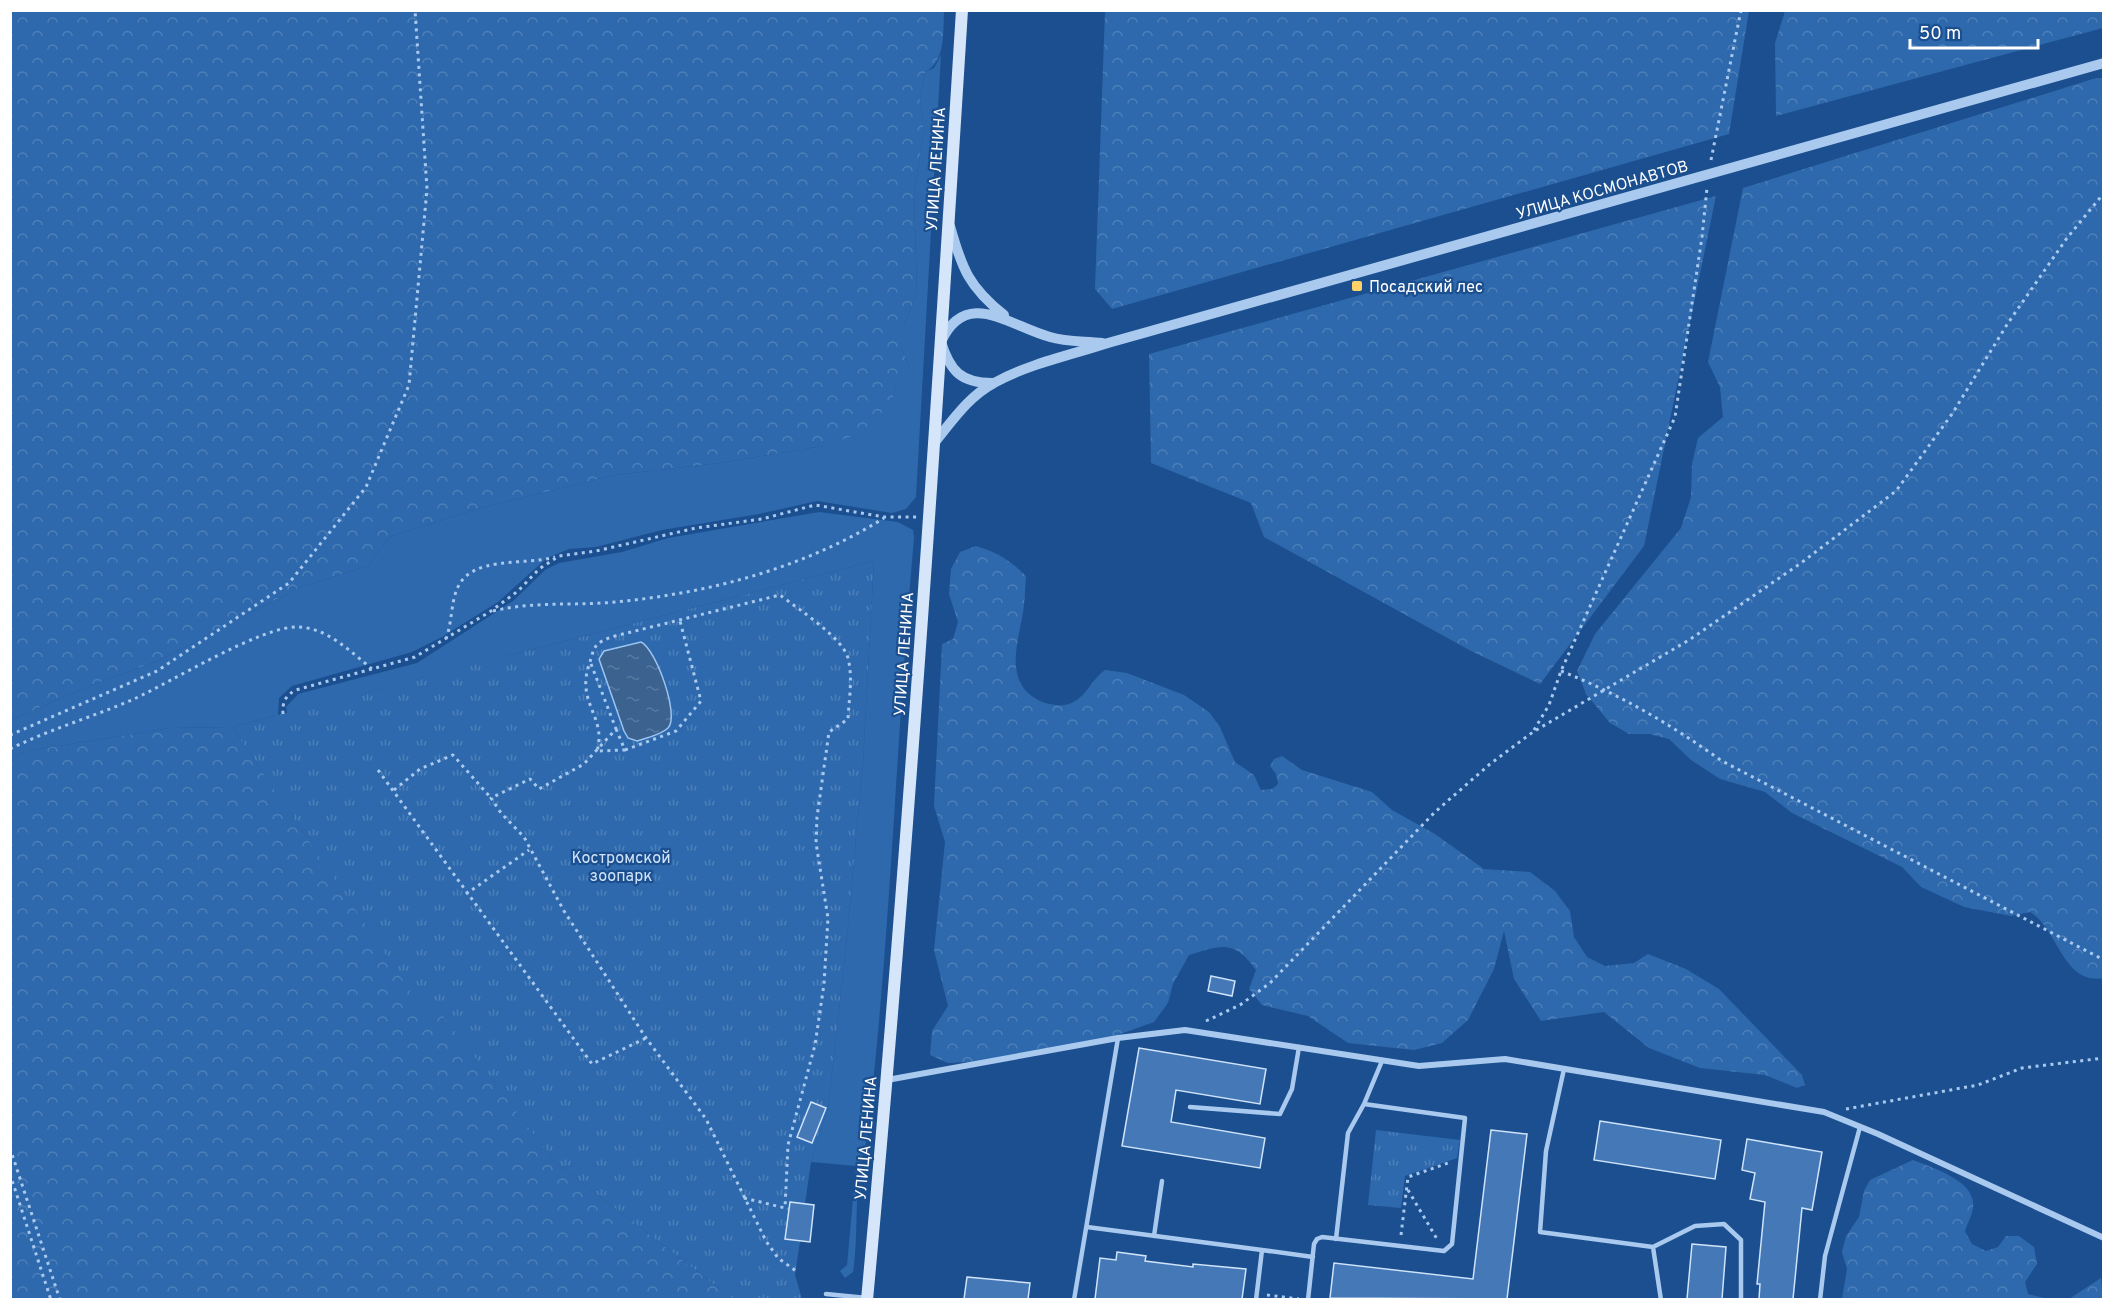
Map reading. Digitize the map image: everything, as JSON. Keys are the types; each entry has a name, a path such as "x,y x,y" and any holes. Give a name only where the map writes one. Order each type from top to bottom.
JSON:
{"main road":[{"name":"УЛИЦА ЛЕНИНА","path":"867,1299 887,1080 935,442 962,10"}],"street":[{"name":"УЛИЦА КОСМОНАВТОВ","path":"992,383 1108,344 2103,63"},
{"path":"949,220 961,265 981,297 1018,327"},
{"path":"992,383 977,383 960,375 948,363 941,342 948,328 959,317 976,311 994,315 1018,327 1053,338 1108,344"},
{"path":"935,442 966,404 992,383"},
{"path":"887,1080 1118,1038 1185,1030 1419,1066 1505,1059 1824,1112 2103,1238"}],"lane":[{"path":"1074,1299 1118,1038"},
{"path":"1190,1107 1280,1114 1292,1089 1299,1047"},
{"path":"1336,1239 1348,1133 1364,1104 1382,1061"},
{"path":"1564,1069 1546,1151 1540,1233 1653,1247 1695,1227 1724,1224 1741,1240 1741,1299"},
{"path":"1308,1299 1312,1257 1317,1239 1444,1251 1452,1244 1465,1118 1364,1104"},
{"path":"1820,1299 1825,1256 1860,1127"},
{"path":"1154,1236 1162,1181"},
{"path":"1086,1227 1312,1257"},
{"path":"1653,1247 1661,1299"},
{"path":"1256,1297 1262,1250"},
{"path":"826,1294 867,1299"}],"path":[{"path":"10,735 157,671 289,583 366,487 409,385 427,189 415,10"},
{"path":"1533,732 1549,705 1561,671 1675,417 1702,237 1708,175 1720,107 1742,10"},
{"path":"1185,1030 1240,1005 1270,983 1435,812 1533,732 1689,640 1801,562 1896,491 1952,414 2008,323 2067,238 2103,193"},
{"path":"446,639 452,623 458,586 469,573 483,565 536,563 559,556 596,551 696,528 762,519 815,506 884,517 929,517"},
{"path":"491,611 543,603 617,602 760,575 852,537 884,517"},
{"path":"283,714 283,705 289,694 415,657 491,611 518,591 539,569 559,556"},
{"path":"597,751 601,737 585,689 585,674 591,652 603,640 780,595 839,643 847,655 850,669 848,718 829,732 817,817 816,843 828,918 824,984 814,1045 789,1145 787,1208 743,1197"},
{"path":"597,751 624,750 676,731 701,701 680,621"},
{"path":"10,749 69,723 133,699 252,640 280,629 296,627 326,634 372,669"},
{"path":"590,662 624,750"},
{"path":"1561,671 1606,689 1669,723 1722,761 2103,960"},
{"path":"491,798 530,779 539,789 584,764 616,729"},
{"path":"393,791 420,769 453,755 524,837 564,911 646,1038 706,1119 728,1158 743,1197 772,1250 788,1268 796,1271"},
{"path":"378,770 466,894 592,1064 646,1038"},
{"path":"466,894 529,849"},
{"path":"1824,1112 1978,1085 2022,1068 2103,1058"},
{"path":"10,1148 60,1299"},
{"path":"1400,1246 1408,1177 1462,1158"},
{"path":"10,1174 51,1299"},
{"path":"1407,1189 1444,1251"},
{"path":"1256,1297 1302,1299"}],"green space":[{"path":"11,10 944,11 940,54 932,67 925,72 920,100 924,130 914,194 917,293 901,332 901,347 910,368 906,381 897,382 893,397 876,421 850,437 823,446 719,463 615,475 480,508 389,537 368,566 298,588 160,660 92,685 11,720"},
{"path":"1105,10 1749,11 1729,134 1112,309 1095,289"},
{"path":"1785,11 2103,11 2103,28 1776,116 1775,43"},
{"path":"941,55 916,497 906,509 892,513 817,501 759,514 662,530 596,547 569,549 547,558 498,602 442,637 412,652 292,686 279,698 278,715 232,727 170,728 27,751 11,759 11,720 92,685 160,660 298,588 368,566 389,537 480,508 615,475 719,463 823,446 893,397 897,382 910,368 901,347 901,332 917,293 914,194 924,130 920,100 925,72 934,68"},
{"path":"2096,78 2103,78 2104,978 2090,978 2079,973 2070,965 2048,930 2030,912 2011,916 1964,907 1921,887 1902,867 1792,813 1765,792 1720,779 1691,760 1669,739 1649,734 1629,734 1610,723 1586,694 1577,671 1595,634 1681,528 1691,497 1692,464 1698,438 1723,417 1720,387 1708,362 1743,188"},
{"path":"1716,196 1644,546 1540,684 1471,651 1264,537 1251,503 1151,463 1149,354"},
{"path":"819,512 898,522 913,530 914,538 882,987 867,1137 859,1177 853,1272 845,1278 840,1271 847,1265 856,1166 811,1162 828,1108 845,957 863,762 874,561 287,713 286,707 298,694 417,663 513,601 545,570 559,563 622,552 668,538"},
{"path":"976,546 1003,558 1026,576 1024,608 1016,652 1017,674 1021,684 1038,700 1053,705 1069,704 1080,698 1105,670 1127,673 1184,695 1209,712 1220,727 1235,762 1254,775 1261,790 1272,789 1278,784 1276,774 1270,766 1274,759 1282,756 1302,770 1372,792 1392,810 1435,834 1484,869 1530,872 1555,891 1570,911 1574,937 1587,957 1605,966 1634,963 1648,954 1686,969 1719,989 1802,1075 1805,1085 1797,1088 1765,1075 1700,1068 1649,1048 1604,1012 1541,1021 1514,979 1504,931 1494,969 1468,1020 1442,1043 1414,1050 1348,1043 1308,1016 1262,1005 1249,989 1256,970 1241,953 1234,949 1218,947 1189,955 1173,984 1168,1003 1154,1022 1112,1037 985,1061 948,1063 930,1055 932,1031 948,1006 934,950 945,842 934,806 942,644 953,639 958,622 949,594 951,569 960,552"},
{"name":"Костромской зоопарк","path":"874,561 863,762 845,957 828,1108 811,1162 805,1204 814,1205 810,1242 800,1241 795,1275 802,1299 733,1299 555,1162 440,1012 423,1010 232,727"},
{"path":"232,727 423,1009 440,1011 555,1162 733,1299 11,1300 11,759 27,751 170,728"},
{"path":"1376,1130 1460,1140 1457,1158 1405,1176 1401,1208 1368,1205"},
{"path":"1913,1160 1952,1177 1968,1190 1973,1208 1965,1231 1972,1244 1986,1251 1998,1247 2006,1236 2019,1236 2034,1247 2037,1264 2025,1282 2028,1294 2048,1299 1842,1299 1847,1269 1842,1252 1846,1236 1859,1217 1864,1191 1870,1180"},
{"path":"2101,1278 2103,1299 2069,1299"}],"water":[{"path":"641,642 653,657 665,683 671,721 668,728 661,733 637,741 628,738 624,731 599,659 604,651"}],"building":[{"path":"1211,976 1235,981 1232,996 1208,991"},
{"path":"1139,1048 1266,1069 1260,1104 1176,1090 1171,1122 1265,1138 1260,1168 1122,1146"},
{"path":"811,1102 826,1108 812,1143 797,1137"},
{"path":"1600,1121 1721,1140 1715,1179 1594,1160"},
{"path":"1491,1130 1527,1134 1507,1299 1330,1298 1334,1263 1473,1279"},
{"path":"1747,1139 1822,1152 1812,1210 1802,1208 1793,1299 1759,1299 1760,1284 1757,1284 1765,1202 1750,1199 1755,1173 1742,1170"},
{"path":"790,1202 814,1205 810,1242 785,1239"},
{"path":"1692,1244 1726,1247 1722,1299 1687,1299"},
{"path":"1117,1252 1146,1256 1145,1261 1193,1267 1193,1264 1246,1269 1242,1299 1095,1299 1100,1258 1116,1260"},
{"path":"967,1277 1030,1283 1028,1299 964,1299"}],"place":[{"name":"Посадский лес","path":"1357,286"}]}
